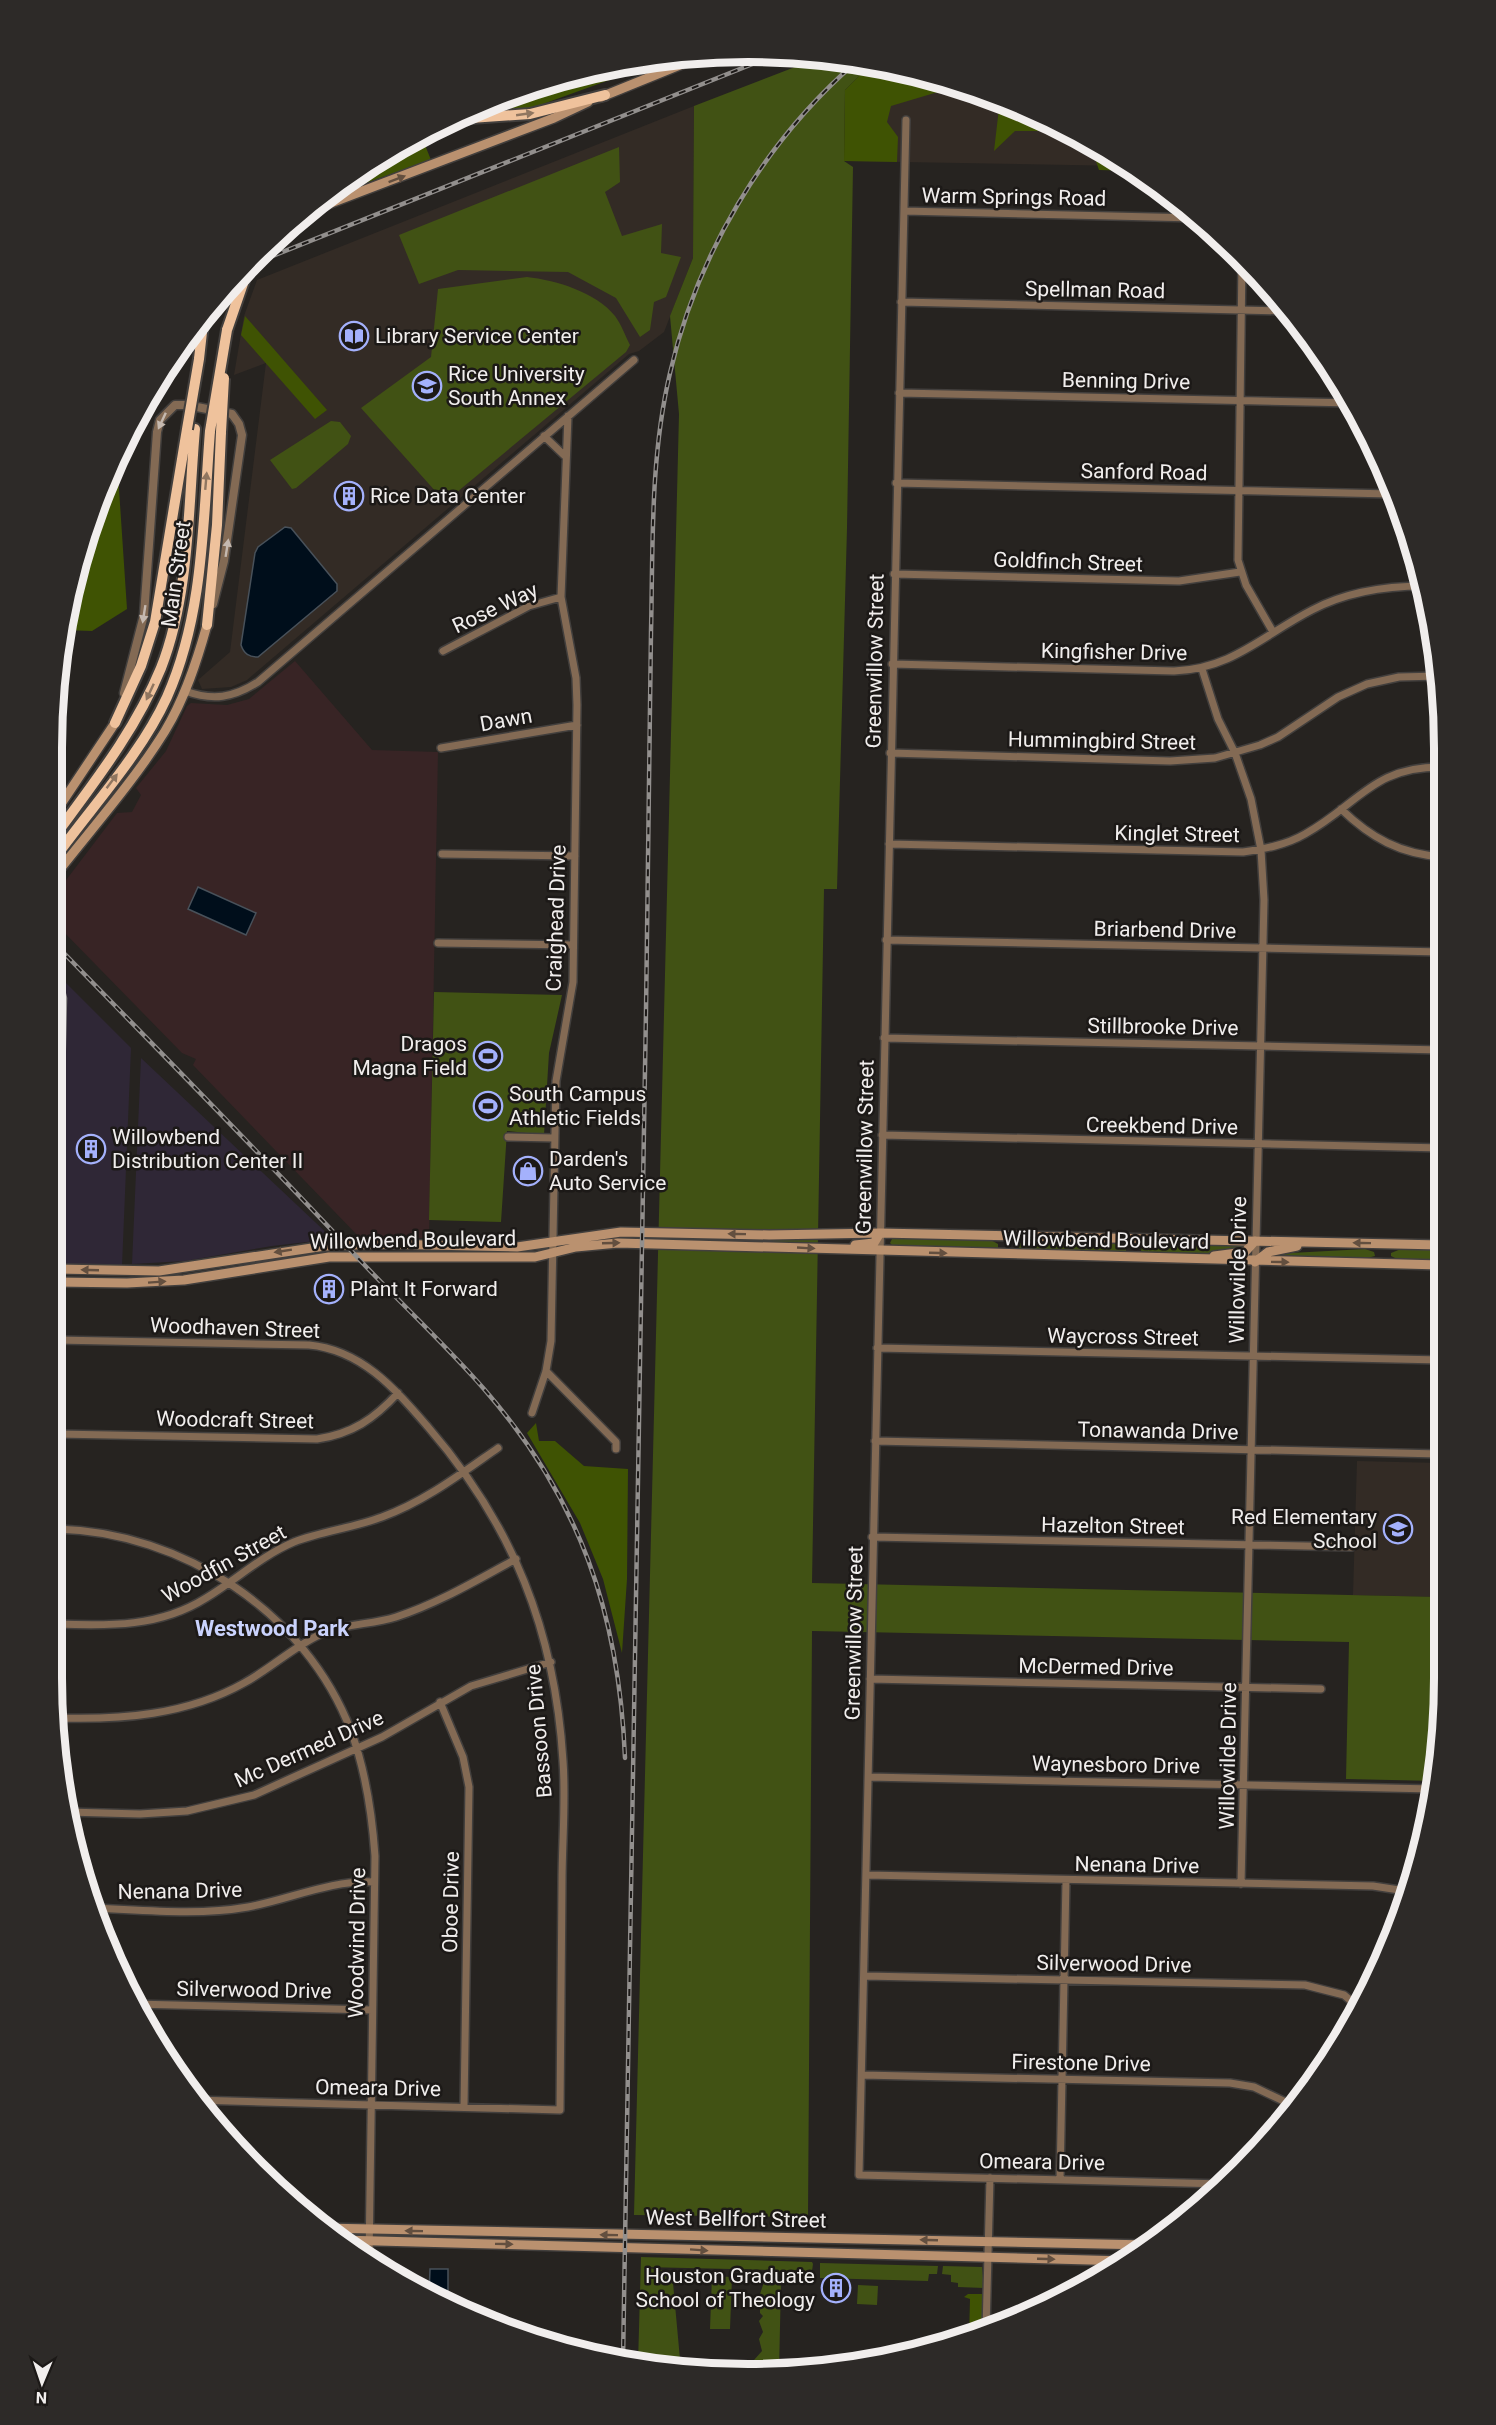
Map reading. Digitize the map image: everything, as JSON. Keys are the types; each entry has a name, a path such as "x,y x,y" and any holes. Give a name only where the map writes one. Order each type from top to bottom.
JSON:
{"highway":[{"path":"477,118 530,114 604,95"},
{"path":"207,625 218,513 216,431 227,330 243,284"},
{"path":"115,723 141,666 155,622 191,429 202,331"},
{"name":"Main Street","path":"62,826 126,738 161,666 171,636 180,584 191,429"},
{"name":"Main Street","path":"62,848 153,724 178,669 197,588 216,431"}],"main road":[{"path":"328,204 555,118 676,65"},
{"path":"654,74 663,67"},
{"path":"62,867 141,766 165,730 185,691 207,625"},
{"path":"62,802 115,723"},
{"name":"Willowbend Boulevard","path":"62,1269 128,1271 188,1268 330,1246 502,1247 621,1232 769,1235 880,1233 1434,1245"},
{"path":"828,1249 874,1243 880,1233"},
{"path":"769,1235 769,1246"},
{"path":"1006,1236 1006,1255"},
{"path":"1134,1239 1134,1258"},
{"path":"1185,1259 1245,1252 1255,1241"},
{"path":"1255,1262 1268,1252 1317,1242"},
{"name":"Willowbend Boulevard","path":"62,1282 127,1283 184,1280 329,1257 502,1257 553,1253 618,1243 1255,1262 1434,1265"},
{"path":"1383,1244 1384,1263"},
{"path":"329,1257 330,1246"},
{"path":"446,1246 446,1257"},
{"path":"502,1247 502,1257"},
{"path":"127,1283 128,1271"},
{"name":"West Bellfort Street","path":"340,2229 1133,2245"},
{"path":"465,2244 466,2232"},
{"path":"817,2254 818,2237"},
{"name":"West Bellfort Street","path":"356,2241 1109,2261"},
{"path":"1124,2245 1124,2251"}],"street":[{"name":"Greenwillow Street","path":"859,2175 906,120"},
{"name":"Warm Springs Road","path":"904,212 1184,218"},
{"path":"1242,272 1237,537 1240,572 1273,632"},
{"name":"Spellman Road","path":"902,302 1277,311"},
{"path":"185,691 206,698 224,697 245,690 258,682 634,360"},
{"name":"Benning Drive","path":"899,393 1342,403"},
{"path":"115,723 144,615 157,432 160,420 175,405 187,405 232,414 239,424 242,435 224,561 207,625"},
{"name":"Craighead Drive","path":"532,1413 546,1371 551,1341 556,1081 572,994 576,678 561,597 568,416"},
{"path":"544,436 566,457"},
{"name":"Sanford Road","path":"896,483 1385,494"},
{"name":"Goldfinch Street","path":"894,574 1179,581 1240,572"},
{"name":"Kingfisher Drive","path":"892,664 1174,671 1202,669 1237,656 1312,609 1344,597 1388,588 1415,587"},
{"name":"Rose Way","path":"443,651 529,606 561,597"},
{"name":"Willowilde Drive","path":"1202,669 1218,719 1235,753 1251,799 1261,850 1264,900 1241,1884"},
{"name":"Hummingbird Street","path":"890,753 1192,761 1235,753 1278,737 1352,689 1399,677 1431,676"},
{"name":"Dawn","path":"441,748 577,725"},
{"name":"Kinglet Street","path":"889,844 1223,852 1261,850 1305,835 1361,792 1388,776 1412,769 1434,768"},
{"path":"1341,809 1359,826 1388,845 1413,854 1434,856"},
{"path":"442,854 575,856"},
{"name":"Briarbend Drive","path":"886,940 1434,952"},
{"path":"438,943 573,945"},
{"name":"Stillbrooke Drive","path":"884,1038 1434,1050"},
{"name":"Creekbend Drive","path":"882,1136 1434,1148"},
{"path":"508,1137 554,1138"},
{"name":"Woodhaven Street","path":"62,1340 325,1347 345,1353 364,1364 398,1393"},
{"name":"Waycross Street","path":"877,1348 1434,1360"},
{"path":"546,1371 616,1442 616,1449"},
{"name":"Woodcraft Street","path":"62,1434 317,1439 354,1430 370,1419 398,1393"},
{"name":"Bassoon Drive","path":"398,1393 465,1471 516,1559 528,1586 551,1662 563,1762 560,2110"},
{"name":"Tonawanda Drive","path":"875,1441 1434,1454"},
{"path":"465,1471 498,1448"},
{"name":"Woodfin Street","path":"62,1624 130,1624 159,1619 208,1597 260,1560 294,1542 394,1513 465,1471"},
{"name":"Woodwind Drive","path":"62,1529 108,1534 172,1552 227,1582 260,1606 299,1647 329,1686 357,1749 369,1796 374,1882 369,2250"},
{"name":"Hazelton Street","path":"873,1537 1352,1547"},
{"path":"63,1718 122,1718 191,1704 242,1685 320,1635 347,1624 393,1618 427,1606 516,1559"},
{"name":"Mc Dermed Drive","path":"75,1812 148,1814 210,1807 264,1791 357,1749 471,1686 551,1662"},
{"name":"McDermed Drive","path":"870,1679 1321,1689"},
{"name":"Oboe Drive","path":"440,1702 463,1757 469,1787 464,2107"},
{"name":"Waynesboro Drive","path":"869,1777 1425,1789"},
{"name":"Nenana Drive","path":"867,1875 1373,1886 1400,1890"},
{"path":"1060,2179 1066,1880"},
{"name":"Nenana Drive","path":"102,1908 221,1910 267,1903 336,1883 374,1882"},
{"name":"Silverwood Drive","path":"865,1976 1305,1985 1344,1995 1353,2002"},
{"name":"Silverwood Drive","path":"145,2004 372,2010"},
{"name":"Firestone Drive","path":"862,2074 1230,2083 1254,2087 1284,2105"},
{"name":"Omeara Drive","path":"207,2100 560,2110"},
{"name":"Omeara Drive","path":"859,2175 1211,2184"},
{"path":"986,2320 990,2178"}],"shaded area":[{"path":"868,72 926,85 1011,114 1052,132 1111,166 844,161"},
{"name":"Rice University South Annex","path":"694,106 693,258 664,332 639,351 629,354 247,680 231,687 202,689 198,680 230,652 266,363 234,375 244,316 257,280"},
{"path":"295,661 372,750 438,752 429,1238 360,1238 193,1065 196,1059 182,1053 62,930 62,885 117,813 132,812 141,795 136,788 166,751 187,706 191,703 227,705 249,699"},
{"name":"Willowbend Distribution Center II","path":"62,979 131,1048 122,1266 62,1265"},
{"path":"141,1058 333,1239 272,1246 185,1261 132,1264"},
{"name":"Red Elementary School","path":"1357,1461 1434,1463 1434,1597 1353,1595"}],"green space":[{"path":"803,64 863,72 845,90 844,161 853,167 847,528 837,889 824,889 812,1583 1434,1597 1433,1722 1426,1781 1346,1779 1349,1642 812,1631 808,2217 634,2215 679,414 670,316 693,258 694,106"},
{"path":"633,72 529,109 465,123 527,98 570,85"},
{"path":"863,72 944,90 891,106 887,122 898,137 897,162 844,161 845,90"},
{"path":"999,109 1050,131 1015,131 994,151"},
{"path":"424,143 431,160 351,188"},
{"path":"619,147 620,182 605,192 622,236 662,224 661,253 681,257 666,297 654,302 650,330 640,337 616,298 568,272 458,270 419,284 399,235"},
{"path":"1094,155 1119,171 1099,170"},
{"path":"527,277 562,284 597,300 615,316 630,345 626,352 445,502 361,408 431,357 438,289"},
{"path":"245,316 327,410 315,419 241,335"},
{"path":"331,421 340,422 351,436 348,444 292,489 270,460"},
{"path":"118,476 127,609 92,631 72,630 85,570 98,527"},
{"name":"South Campus Athletic Fields","path":"434,992 562,995 549,1053 544,1135 507,1131 501,1222 429,1220"},
{"path":"904,1237 989,1239 998,1244 998,1248 991,1251 895,1248 890,1243 892,1239"},
{"path":"1026,1241 1116,1243 1126,1247 1126,1251 1111,1254 1024,1253 1015,1248 1014,1245"},
{"path":"1153,1243 1244,1246 1246,1248 1226,1253 1195,1255 1163,1255 1141,1251 1142,1247"},
{"path":"1365,1249 1374,1252 1375,1256 1363,1259 1272,1257 1272,1254"},
{"path":"1401,1249 1434,1250 1434,1261 1399,1260 1391,1256 1391,1253"},
{"path":"536,1423 539,1441 555,1441 584,1466 628,1469 627,1579 622,1653 603,1579 580,1523 527,1433"},
{"path":"641,2257 812,2262 812,2271 806,2277 805,2272 782,2270 779,2274 771,2270 643,2267 672,2272 680,2360 638,2354"},
{"path":"820,2263 938,2266 937,2274 929,2274 928,2281 820,2278"},
{"path":"943,2266 982,2267 984,2288 958,2287 958,2283 951,2282 951,2275 942,2274"},
{"path":"712,2276 732,2277 730,2329 710,2329"},
{"path":"764,2282 781,2282 779,2363 754,2364 754,2360 762,2351 759,2339 763,2332 759,2321 763,2316 760,2313 760,2294"},
{"path":"858,2285 878,2286 877,2305 857,2304"},
{"path":"968,2294 983,2294 983,2322 969,2327 970,2299 964,2297"}],"water":[{"path":"285,527 291,528 337,584 337,591 258,657 252,656 245,653 241,645 255,553 258,547"},
{"path":"198,887 256,913 246,935 188,909"},
{"path":"430,2269 448,2269 448,2295 429,2285"}],"railway":[{"path":"269,258 757,62"},
{"path":"623,2352 652,567 659,437 670,373 682,329 697,286 716,244 763,165 822,94 849,69"},
{"path":"62,951 453,1355 517,1430 546,1473 569,1516 588,1560 603,1607 614,1655 625,1758"},
{"path":"62,986 65,998 62,1128"}],"place":[{"name":"Library Service Center","path":"354,336"},
{"name":"Rice University South Annex","path":"427,386"},
{"name":"Rice Data Center","path":"349,496"},
{"name":"Dragos Magna Field","path":"488,1056"},
{"name":"South Campus Athletic Fields","path":"488,1106"},
{"name":"Willowbend Distribution Center II","path":"91,1149"},
{"name":"Darden's Auto Service","path":"528,1171"},
{"name":"Plant It Forward","path":"329,1289"},
{"name":"Red Elementary School","path":"1398,1529"},
{"name":"Houston Graduate School of Theology","path":"836,2288"}],"district":[{"name":"Westwood Park","path":"272,1628"}]}
